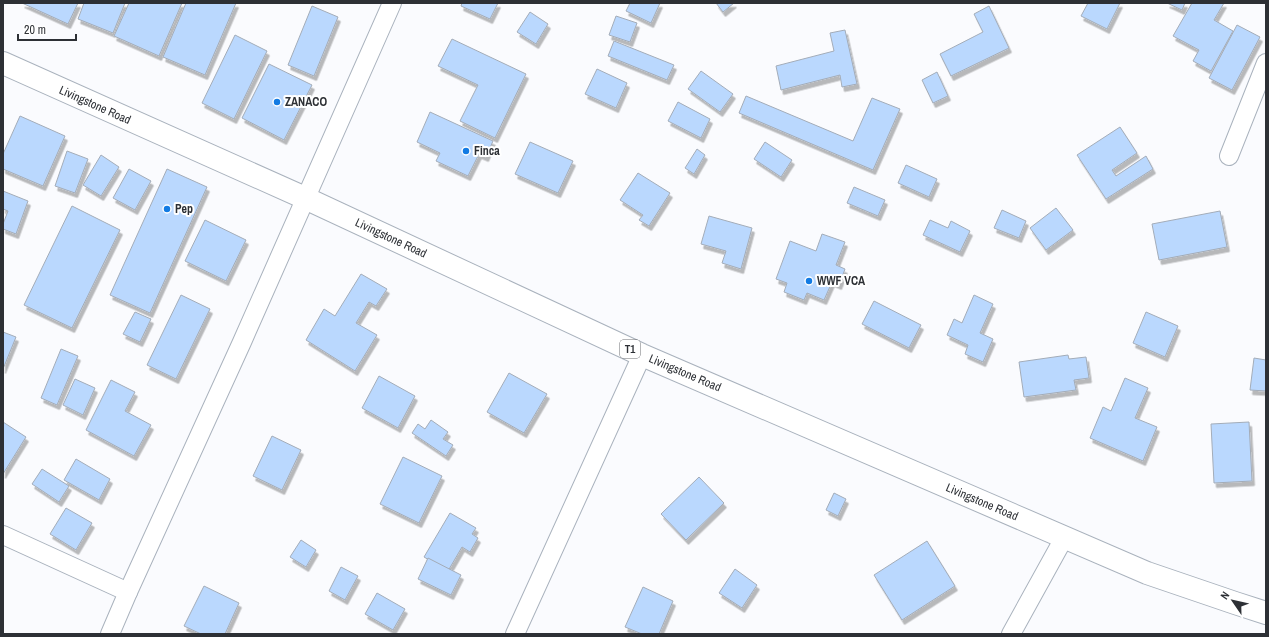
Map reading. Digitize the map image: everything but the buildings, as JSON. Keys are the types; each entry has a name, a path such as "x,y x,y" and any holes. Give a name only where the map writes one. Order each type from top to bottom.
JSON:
{"highway":[{"name":"Livingstone Road","path":"3,64 305,198 642,355 1147,573 1235,604 1266,613"}],"street":[{"path":"110,634 242,342 392,3"},
{"path":"1229,156 1266,63"},
{"path":"515,634 642,355"},
{"path":"3,535 128,592"},
{"path":"1011,634 1064,538"}],"place":[{"name":"ZANACO","path":"277,102"},
{"name":"Finca","path":"466,151"},
{"name":"Pep","path":"167,209"},
{"name":"WWF VCA","path":"809,281"}]}
